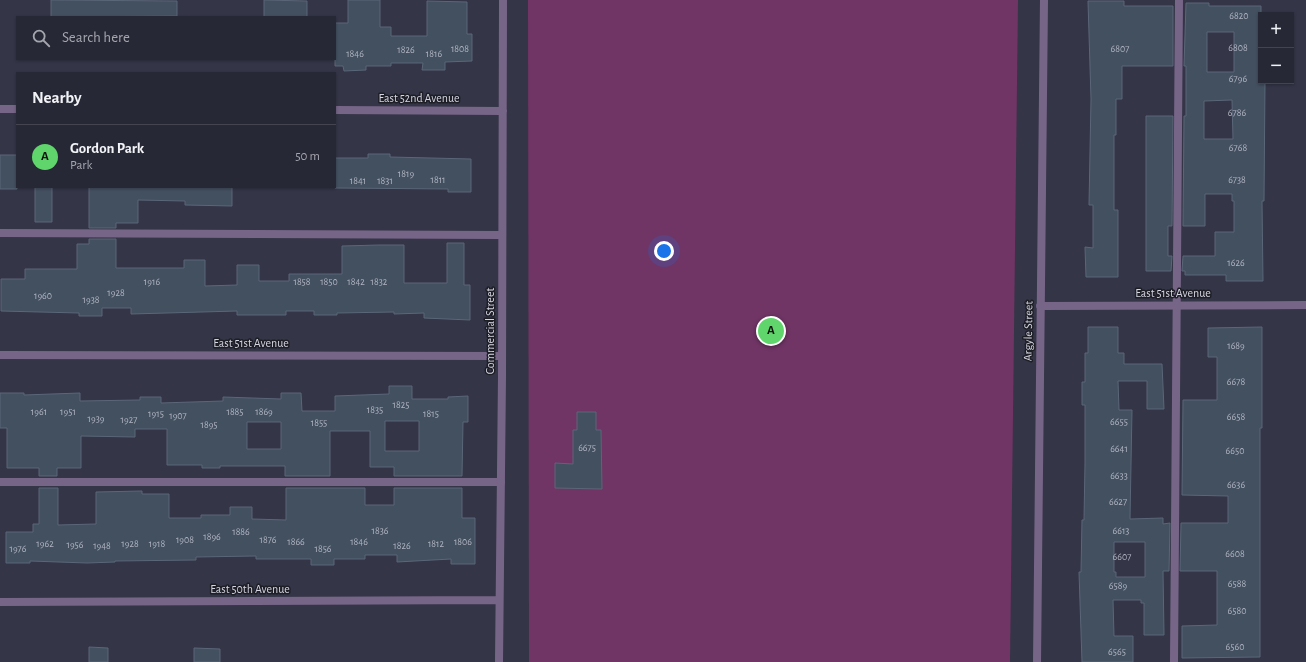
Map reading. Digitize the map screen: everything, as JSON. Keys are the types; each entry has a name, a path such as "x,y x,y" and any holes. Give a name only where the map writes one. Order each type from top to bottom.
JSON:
{"street":[{"name":"Commercial Street","path":"499,662 503,0"},
{"name":"Argyle Street","path":"1038,662 1040,306 1044,0"},
{"path":"1174,662 1179,0"},
{"path":"0,109 16,109"},
{"name":"East 52nd Avenue","path":"336,110 503,111"},
{"path":"0,232 502,235"},
{"name":"East 51st Avenue","path":"1040,306 1306,304"},
{"name":"East 51st Avenue","path":"0,355 502,356"},
{"path":"0,482 501,482"},
{"name":"East 50th Avenue","path":"0,602 499,600"}],"shaded area":[{"path":"528,0 1018,0 1010,662 529,662"}],"building":[{"path":"51,0 177,1 177,16 51,16"},
{"path":"264,0 307,1 307,16 264,16"},
{"path":"348,0 380,0 380,27 391,27 391,36 427,36 427,1 467,2 467,34 472,34 472,61 445,62 445,70 422,70 423,63 391,63 391,66 366,66 366,70 344,71 343,66 335,66 336,23 348,23"},
{"path":"1088,1 1124,1 1124,6 1173,6 1173,66 1122,66 1122,99 1116,99 1116,135 1114,135 1114,210 1118,210 1118,277 1086,277 1085,247 1093,248 1093,205 1089,205 1091,99"},
{"path":"1186,3 1209,3 1209,6 1261,6 1261,12 1258,12 1258,84 1265,84 1264,201 1262,201 1263,281 1226,281 1226,275 1185,275 1185,271 1182,271 1183,256 1215,256 1215,232 1234,232 1234,201 1232,201 1232,194 1205,194 1205,226 1183,226 1186,66 1184,66","holes":["1207,32 1234,32 1234,72 1207,72","1232,100 1233,139 1204,139 1204,101"]},
{"path":"1146,116 1173,116 1172,226 1168,226 1168,256 1172,256 1171,271 1146,271"},
{"path":"368,154 390,154 390,157 471,159 471,192 448,192 448,189 335,188 336,158 368,158"},
{"path":"0,155 16,155 17,189 0,189"},
{"path":"35,188 52,188 52,222 35,222"},
{"path":"89,188 232,188 232,206 185,205 185,201 138,200 138,223 116,223 116,228 89,228"},
{"path":"89,239 116,239 116,268 184,268 184,260 205,260 205,286 237,285 237,265 259,265 259,281 289,281 289,274 342,274 342,246 379,245 404,245 404,283 447,283 447,243 464,243 464,285 470,285 470,320 424,318 424,313 394,314 394,312 337,313 337,315 314,315 314,311 286,311 286,315 237,315 237,311 131,314 131,308 102,308 102,316 79,316 79,313 1,311 1,279 25,279 25,269 77,269 77,244 89,244"},
{"path":"1088,327 1118,327 1118,353 1124,353 1124,364 1162,364 1164,409 1147,409 1147,381 1118,381 1119,410 1132,410 1130,519 1163,518 1163,524 1170,523 1169,571 1163,571 1164,635 1144,635 1144,603 1141,603 1141,600 1113,600 1114,636 1133,636 1133,662 1082,662 1079,572 1081,572 1082,520 1084,520 1085,405 1082,405 1082,382 1085,382 1085,353 1088,353","holes":["1114,542 1145,542 1145,577 1116,577 1116,572 1114,572"]},
{"path":"1262,327 1262,428 1260,428 1260,657 1182,658 1182,626 1217,625 1217,571 1180,571 1181,523 1228,523 1228,496 1182,495 1183,400 1217,400 1217,357 1208,357 1208,328"},
{"path":"389,386 412,386 412,399 448,399 448,397 468,396 468,422 463,422 462,476 394,476 394,467 370,467 370,431 330,431 330,476 285,476 285,466 220,466 220,468 202,468 202,465 167,465 167,429 135,429 135,437 81,436 81,468 57,468 57,476 39,476 39,468 7,468 7,428 0,428 0,393 24,393 24,395 80,393 80,401 140,400 140,397 161,397 161,403 223,401 223,397 281,399 281,393 301,393 302,411 335,411 335,396 389,394","holes":["385,421 419,421 419,451 385,451","247,422 281,422 281,449 247,449"]},
{"path":"577,412 596,412 596,430 601,430 602,489 555,488 555,463 573,464 573,430 577,430"},
{"path":"39,488 58,488 58,525 96,524 96,492 142,491 142,494 169,494 169,518 201,518 201,515 230,515 230,507 252,507 252,519 286,520 286,488 365,488 365,505 394,505 394,488 462,488 462,518 475,518 475,564 451,564 451,559 397,562 397,555 365,555 365,559 334,559 334,565 311,565 311,559 256,559 256,556 196,557 196,560 115,561 87,563 30,561 30,563 6,563 6,532 33,532 33,524 39,524"},
{"path":"89,647 108,648 108,662 89,662"},
{"path":"194,648 220,649 220,662 194,662"}],"place":[{"name":"Gordon Park","path":"771,331"}]}
